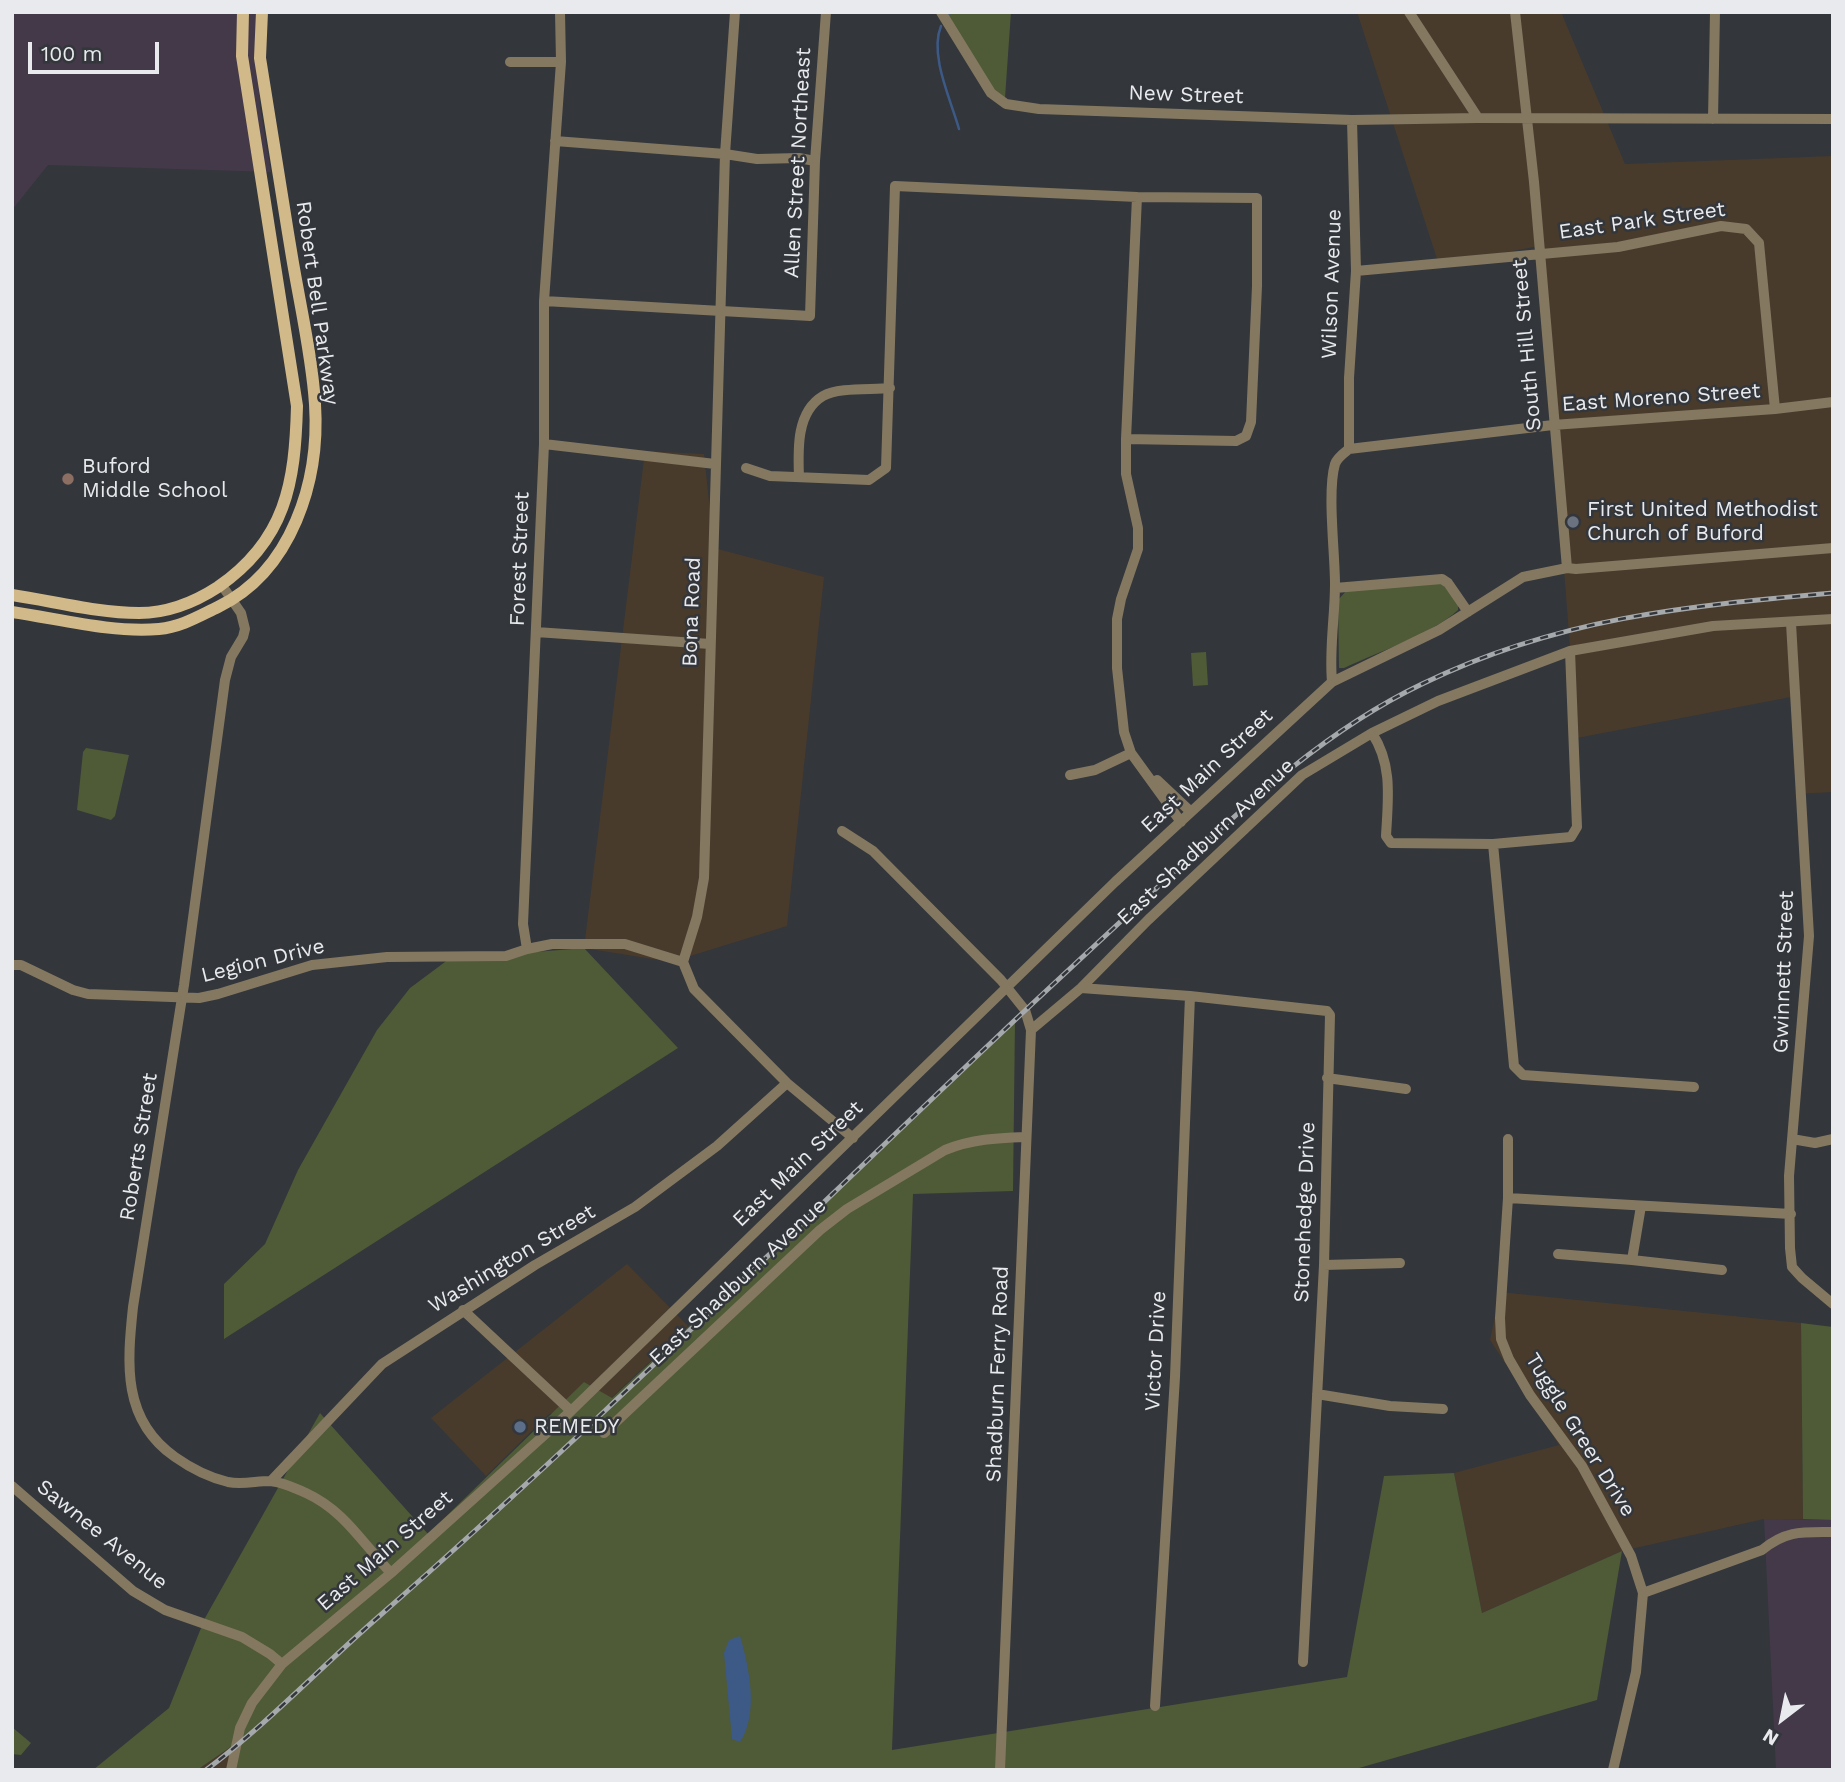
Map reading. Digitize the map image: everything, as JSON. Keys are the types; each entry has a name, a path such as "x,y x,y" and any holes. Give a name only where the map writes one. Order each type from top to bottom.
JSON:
{"main road":[{"name":"Robert Bell Parkway","path":"12,595 140,613 177,607 204,596 221,584 257,554 275,527 286,498 296,450 297,405 242,56 243,12"},
{"name":"Robert Bell Parkway","path":"12,612 116,628 161,629 187,623 232,600 266,571 289,537 303,505 310,476 315,404 260,58 262,12"}],"street":[{"name":"Forest Street","path":"527,949 523,924 544,444 544,301 561,62 560,12"},
{"name":"Bona Road","path":"683,962 697,916 704,878 725,153 735,12"},
{"name":"Allen Street Northeast","path":"720,311 810,316 815,161 826,12"},
{"name":"New Street","path":"941,12 991,93 1006,104 1039,109 1352,120 1478,118"},
{"path":"1409,12 1478,118 1833,119"},
{"name":"South Hill Street","path":"1515,12 1540,254 1567,568"},
{"path":"1713,119 1715,12"},
{"path":"510,62 561,62"},
{"name":"Wilson Avenue","path":"1349,449 1349,378 1356,271 1352,120"},
{"path":"555,141 725,153 757,159 799,158 815,161"},
{"path":"746,468 771,476 869,480 886,468 894,186 1138,197 1257,198 1257,286 1251,422 1246,436 1236,441 1126,439"},
{"path":"1138,197 1126,439 1126,474 1138,528 1138,549 1117,619 1117,668 1124,732 1131,753 1181,822"},
{"name":"East Park Street","path":"1356,271 1618,247 1721,226 1746,229 1759,243 1774,409"},
{"path":"544,301 720,311"},
{"path":"799,477 800,430 810,410 823,396 843,391 890,388"},
{"name":"East Moreno Street","path":"1349,449 1553,425 1774,409 1833,402"},
{"path":"544,444 715,464"},
{"path":"1332,682 1331,635 1335,588 1332,499 1334,466 1349,449"},
{"name":"East Main Street","path":"231,1770 240,1727 252,1703 282,1664 391,1573 570,1411 1007,988 1332,682 1439,630 1523,577 1567,568 1833,548"},
{"path":"1335,588 1442,579 1448,583 1468,612"},
{"name":"Roberts Street","path":"221,584 242,613 245,629 231,657 225,680 183,997 133,1307 128,1348 132,1393 138,1416 153,1438 183,1462 205,1476 232,1483 271,1481 303,1492 338,1512 391,1573"},
{"name":"East Shadburn Avenue","path":"1031,1030 1081,988 1147,920 1303,775 1372,733 1438,701 1570,651 1713,626 1833,620"},
{"name":"Gwinnett Street","path":"1791,623 1809,936 1789,1176 1792,1267 1833,1304"},
{"path":"536,632 710,644"},
{"path":"1372,733 1383,750 1386,769 1386,836 1391,843 1493,844 1571,836 1577,827 1570,651"},
{"path":"1070,775 1095,769 1131,753"},
{"path":"1143,768 1191,812"},
{"name":"Shadburn Ferry Road","path":"842,831 873,851 1007,988 1025,1010 1031,1030 1000,1770"},
{"path":"1493,844 1514,1066 1517,1071 1523,1075 1567,1079 1694,1087"},
{"path":"527,949 552,944 625,944 683,962 694,989 786,1083 853,1138"},
{"name":"Legion Drive","path":"12,965 21,965 73,990 88,994 199,998 312,965 387,957 506,956 527,949"},
{"name":"Stonehedge Drive","path":"1081,988 1190,996 1327,1011 1330,1014 1324,1265 1303,1662"},
{"name":"Victor Drive","path":"1155,1706 1175,1377 1190,996"},
{"path":"1328,1078 1406,1089"},
{"name":"Washington Street","path":"271,1481 382,1364 463,1310 635,1206 718,1146 786,1083"},
{"name":"East Shadburn Avenue","path":"604,1433 820,1230 847,1209 952,1147 975,1139 1025,1137"},
{"name":"Tuggle Greer Drive","path":"1508,1139 1501,1339 1530,1395 1588,1476 1632,1556 1643,1593 1636,1672 1614,1770"},
{"path":"1792,1139 1815,1143 1833,1139"},
{"path":"1508,1198 1791,1214"},
{"path":"1632,1259 1641,1206"},
{"path":"1558,1254 1632,1259 1722,1270"},
{"path":"1324,1265 1400,1263"},
{"path":"463,1310 570,1411"},
{"path":"1317,1394 1390,1406 1443,1409"},
{"name":"Sawnee Avenue","path":"12,1486 133,1591 165,1610 242,1637 282,1664"},
{"path":"1643,1593 1762,1550 1775,1539 1786,1535 1833,1532"}],"shaded area":[{"path":"12,12 257,12 260,107 271,172 48,165 12,210"},
{"path":"1357,12 1561,12 1625,164 1833,156 1833,792 1797,794 1791,697 1577,738 1539,246 1439,265"},
{"path":"645,451 704,454 714,548 824,577 787,926 671,962 584,948"},
{"path":"627,1264 688,1326 611,1398 549,1414 486,1476 431,1418"},
{"path":"1500,1292 1801,1323 1803,1519 1764,1519 1622,1551 1482,1613 1454,1473 1559,1445 1490,1340"},
{"path":"1764,1519 1833,1520 1833,1770 1776,1770"},
{"path":"233,1745 229,1770 197,1770"}],"green space":[{"path":"940,12 1011,12 1005,98 984,85"},
{"path":"1442,583 1458,603 1458,610 1419,635 1339,668 1338,600 1347,590"},
{"path":"1206,652 1208,685 1193,686 1191,653"},
{"path":"86,748 129,755 115,816 111,820 77,810 83,752"},
{"path":"584,948 678,1048 224,1339 224,1284 265,1244 298,1170 377,1030 410,988 449,959"},
{"path":"1015,1022 1013,1191 913,1194 892,1750 1347,1677 1384,1476 1454,1473 1482,1613 1622,1551 1597,1700 1352,1770 229,1770 232,1746 197,1770 93,1770 169,1708 205,1618 320,1413 428,1534 584,1382 612,1398"},
{"path":"1801,1323 1833,1327 1833,1520 1803,1519"},
{"path":"12,1727 31,1743 21,1755 12,1754"}],"water":[{"path":"740,1636 749,1676 751,1704 746,1730 740,1742 732,1739 724,1653 729,1640"}],"waterway":[{"path":"941,26 938,38 939,64 959,129"}],"railway":[{"path":"206,1770 272,1715 543,1468 1204,844 1262,792 1323,744 1354,722 1422,684 1523,644 1573,630 1674,610 1833,593"}],"place":[{"name":"Buford Middle School","path":"68,479"},
{"name":"First United Methodist Church of Buford","path":"1573,522"},
{"name":"REMEDY","path":"520,1427"}]}
